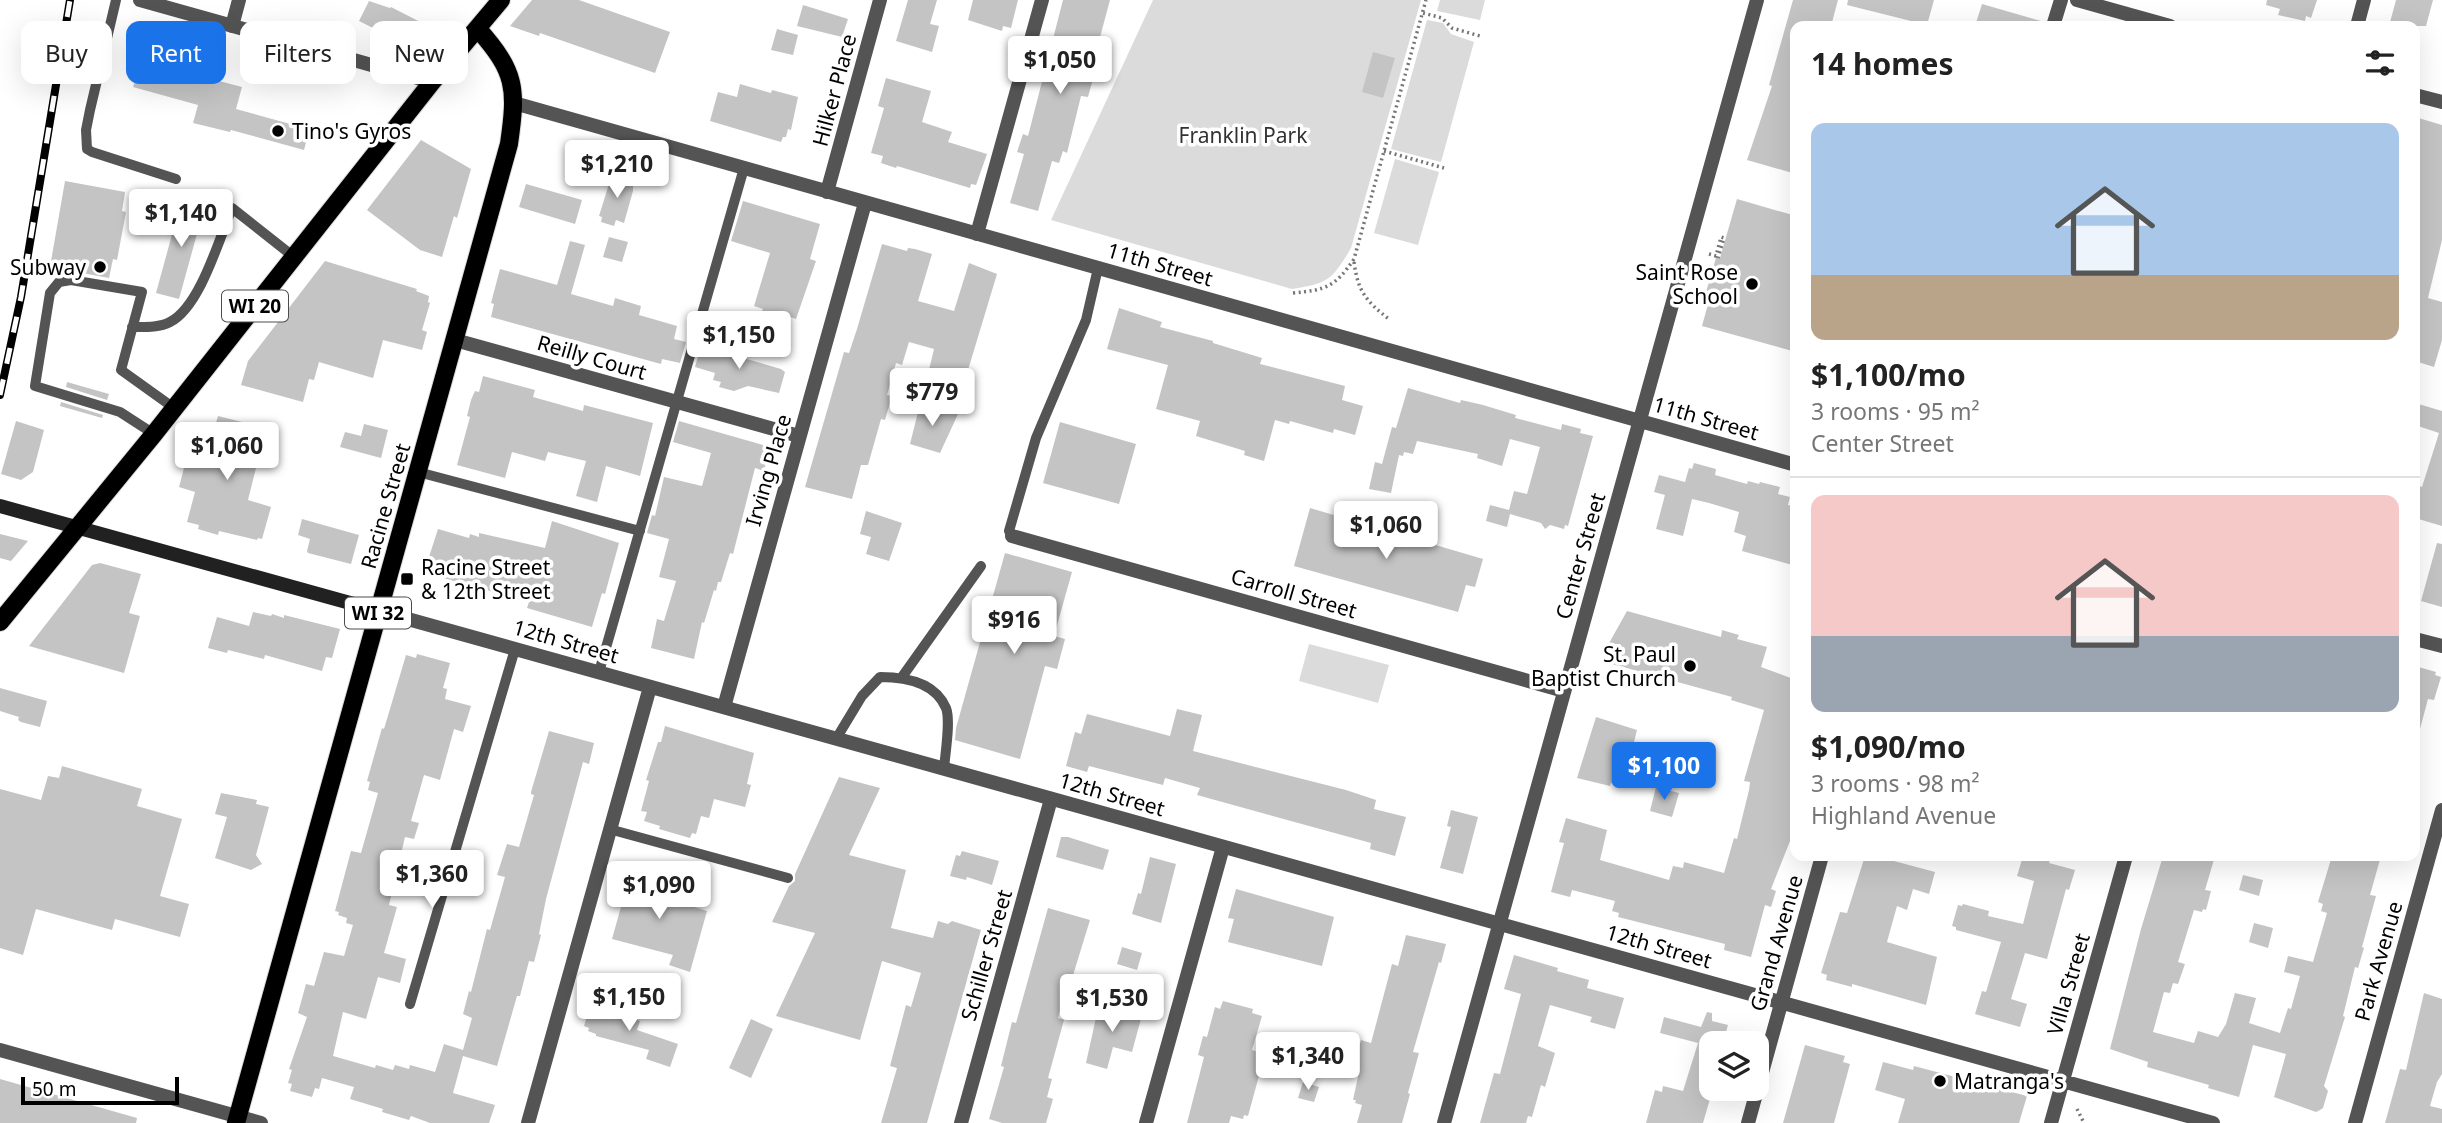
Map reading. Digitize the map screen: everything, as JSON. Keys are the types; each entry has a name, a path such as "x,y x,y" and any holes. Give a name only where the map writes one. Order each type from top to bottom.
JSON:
{"main road":[{"name":"WI 20","path":"468,41 501,0"},
{"name":"Racine Street","path":"237,1120 509,144 514,103 508,69 478,29"},
{"name":"WI 20","path":"0,622 154,434 430,84"}],"street":[{"path":"140,0 370,65"},
{"path":"232,26 239,0"},
{"name":"Hilker Place","path":"827,192 880,0"},
{"path":"977,234 1042,0"},
{"name":"Center Street","path":"1444,1123 1757,0"},
{"path":"2055,21 2061,0"},
{"path":"2077,0 2153,21"},
{"path":"2358,21 2364,0"},
{"path":"2420,96 2442,102"},
{"name":"11th Street","path":"514,103 1790,463"},
{"name":"Irving Place","path":"724,707 864,203"},
{"name":"Reilly Court","path":"455,340 799,436"},
{"name":"12th Street","path":"0,506 2213,1123"},
{"name":"Carroll Street","path":"1012,536 1564,691"},
{"path":"2420,640 2442,646"},
{"path":"528,1123 650,687"},
{"name":"Schiller Street","path":"961,1123 1051,799"},
{"name":"Park Avenue","path":"2355,1123 2442,810"},
{"path":"1146,1123 1223,847"},
{"name":"Grand Avenue","path":"1748,1123 1821,861"},
{"name":"Villa Street","path":"2051,1123 2125,861"},
{"path":"0,1050 237,1120 261,1123"}],"lane":[{"path":"116,0 88,120 87,149 176,179"},
{"path":"599,673 744,168"},
{"path":"132,327 167,324 181,316 197,292 232,208 293,257"},
{"path":"1012,536 1009,531 1032,451 1060,377 1086,320 1098,268"},
{"path":"154,434 120,411 34,386 50,293 59,282 71,280 142,292 121,370 174,408"},
{"path":"418,472 640,531"},
{"path":"902,677 981,566"},
{"path":"410,1004 515,649"},
{"path":"836,739 862,695 880,677 902,677 921,683 937,695 947,710 944,769"},
{"path":"609,829 788,878"}],"path":[{"path":"1293,293 1330,287 1354,259 1426,0"},
{"path":"1423,13 1442,18 1452,28 1480,36"},
{"path":"1384,151 1444,168"},
{"path":"1709,254 1716,256 1721,237 1724,238 1718,258"},
{"path":"1354,259 1357,282 1369,304 1390,320"},
{"path":"1703,273 1711,275"},
{"path":"2077,1109 2084,1123"}],"green space":[{"name":"Franklin Park","path":"1153,0 1421,0 1351,248 1334,273 1322,282 1292,289 1051,220"},
{"path":"1440,0 1485,0 1480,20 1437,11"},
{"path":"1427,20 1443,23 1451,34 1474,42 1441,162 1391,149"},
{"path":"1395,159 1439,172 1418,245 1374,233"},
{"path":"1309,644 1389,665 1378,703 1299,681"}],"building":[{"path":"532,0 579,0 670,32 655,73 540,33 539,36 510,26"},
{"path":"908,0 937,0 930,24 939,26 932,52 896,41"},
{"path":"973,0 1018,0 1011,28 1003,26 1002,31 968,20"},
{"path":"1063,0 1110,0 1096,52 1100,53 1088,97 1081,96 1067,153 1063,151 1059,163 1052,161 1038,211 1010,203 1024,154 1017,152 1023,134 1028,136"},
{"path":"1793,0 1838,0 1832,21 1790,21 1790,172 1747,160 1772,86 1769,85"},
{"path":"1848,0 1934,0 1928,21 1911,21 1847,5"},
{"path":"2267,0 2317,0 2311,18 2306,16 2305,21 2278,15 2280,9 2266,5"},
{"path":"2396,0 2433,0 2426,26 2420,26 2420,21 2390,21"},
{"path":"369,1 391,7 418,21 370,21 370,26 359,21"},
{"path":"1982,4 2041,21 1977,21"},
{"path":"803,5 848,19 842,37 797,26"},
{"path":"777,29 798,35 793,55 771,50"},
{"path":"1373,52 1395,58 1383,98 1362,92"},
{"path":"886,78 931,91 922,122 952,132 948,142 987,154 976,185 971,184 970,188 897,166 896,168 881,163 883,156 871,153 884,108 878,106"},
{"path":"226,83 242,87 236,109 310,127 304,150 231,130 230,132 193,123 198,105 133,87 134,84"},
{"path":"740,84 798,97 791,130 788,129 781,142 710,121 718,92 737,97"},
{"path":"2420,118 2442,125 2442,240 2428,298 2442,302 2442,340 2434,367 2420,363"},
{"path":"421,140 471,169 442,257 420,250 367,210"},
{"path":"615,172 631,177 629,183 633,184 633,191 624,223 616,220 614,226 601,222 602,217 599,216"},
{"path":"65,181 125,192 122,211 126,212 117,260 113,259 109,278 50,267"},
{"path":"526,184 582,200 575,224 519,207"},
{"path":"182,198 205,205 179,299 156,293"},
{"name":"Saint Rose School","path":"1737,199 1790,214 1790,350 1702,326 1711,293 1706,292 1716,258 1720,258"},
{"path":"743,201 820,224 810,259 816,261 796,319 787,316 786,320 761,313 763,309 754,306 770,253 731,241"},
{"path":"609,237 628,242 622,262 603,257"},
{"path":"570,241 585,245 571,294 613,306 615,298 641,306 639,315 677,326 674,339 686,342 680,363 662,359 661,364 491,317 494,304 491,303 500,269 557,285"},
{"path":"882,244 932,254 918,301 954,311 969,263 997,274 965,380 929,370 934,349 909,342 902,365 896,363 887,395 892,396 885,420 881,419 868,465 861,465 852,499 805,487 844,352 849,353"},
{"path":"325,261 417,289 416,291 429,296 430,303 422,330 427,332 422,350 383,340 373,378 319,362 314,380 309,379 303,402 241,385 248,361"},
{"path":"1119,308 1162,322 1160,327 1262,358 1260,364 1345,386 1342,400 1363,406 1355,435 1275,420 1264,461 1244,455 1245,451 1196,436 1200,421 1156,409 1168,365 1107,349"},
{"path":"701,346 781,369 785,372 779,393 748,386 734,391 719,387 721,382 713,380 715,373 695,367"},
{"path":"483,376 535,390 533,397 583,411 584,405 653,423 640,476 606,466 597,502 576,496 586,461 548,452 545,461 512,452 505,478 457,465 470,417 467,416 471,400 475,391 479,392"},
{"path":"67,382 109,394 107,400 66,387"},
{"path":"1408,388 1460,403 1461,400 1483,405 1516,415 1515,418 1561,430 1562,424 1581,429 1580,433 1593,436 1568,526 1565,525 1564,529 1550,525 1545,529 1541,523 1510,514 1507,527 1486,521 1490,505 1509,510 1514,491 1527,494 1540,447 1510,439 1502,466 1477,458 1478,454 1417,441 1413,454 1404,452 1403,456 1399,455 1391,493 1369,489 1375,462 1382,464 1392,427 1396,428"},
{"path":"61,402 103,415 102,418 60,406"},
{"path":"920,404 958,414 940,453 910,444"},
{"path":"2420,404 2442,411 2442,526 2420,519 2420,486 2422,487 2439,433 2420,427"},
{"path":"218,416 266,428 248,500 271,507 262,539 219,531 218,535 198,529 199,525 187,522 195,492 179,487 184,468 192,466 196,450 207,453"},
{"path":"16,421 44,430 33,472 21,480 1,474"},
{"path":"679,421 770,447 764,471 755,468 733,554 730,553 721,582 718,582 716,591 714,590 704,623 702,622 694,659 651,648 657,619 664,621 676,581 659,577 669,539 647,533 652,515 655,516 664,477 702,486 711,453 673,442"},
{"path":"1060,422 1136,444 1119,504 1043,483"},
{"path":"364,424 388,430 381,458 340,447 345,432 361,436"},
{"path":"1694,463 1716,469 1715,475 1747,484 1748,481 1760,482 1780,487 1778,494 1790,497 1790,564 1742,551 1746,536 1734,532 1739,512 1709,503 1692,499 1683,536 1656,529 1665,495 1654,492 1659,475 1685,482 1689,468 1692,469"},
{"path":"1310,508 1483,559 1475,587 1466,585 1458,612 1294,566"},
{"path":"866,511 902,523 889,561 866,554 871,537 860,534"},
{"path":"302,519 359,535 351,564 308,553 310,539 298,535"},
{"path":"552,521 619,543 605,594 602,593 592,627 527,608 529,602 432,575 435,562 428,560 438,529 469,538 470,534 479,537 479,533 545,548"},
{"path":"0,534 28,541 11,561 0,558"},
{"path":"2437,543 2442,544 2442,607 2421,601"},
{"path":"1005,553 1072,572 1054,636 1065,639 1057,669 1045,666 1020,759 955,740 956,728"},
{"path":"100,563 141,574 129,613 140,616 124,673 29,646 92,565"},
{"path":"1627,611 1721,637 1722,630 1739,635 1737,639 1767,647 1761,667 1790,678 1790,841 1771,889 1776,891 1771,907 1765,905 1751,957 1724,950 1725,944 1618,917 1619,913 1612,911 1615,901 1572,890 1570,897 1551,892 1564,843 1559,842 1566,818 1607,830 1600,860 1669,880 1673,866 1683,868 1684,862 1724,873 1734,838 1737,839 1749,790 1750,782 1744,781 1764,710 1731,700 1732,697 1612,664 1613,646 1608,645"},
{"path":"253,612 284,618 284,615 340,629 332,658 326,657 322,671 265,655 264,659 208,648 217,617 249,626"},
{"path":"417,654 450,663 443,688 447,689 445,699 471,706 463,732 454,729 440,780 424,775 411,821 419,823 414,839 405,837 389,905 397,907 384,953 406,959 400,983 378,977 366,1019 343,1012 333,1056 375,1068 376,1065 393,1070 395,1065 409,1069 410,1065 435,1072 444,1044 463,1050 472,1018 463,1014 505,877 497,875 507,844 519,847 534,795 531,792 549,731 594,743 589,764 583,762 546,899 534,962 529,961 497,1066 463,1056 453,1093 495,1105 489,1123 430,1123 411,1116 409,1120 350,1099 354,1087 322,1078 319,1089 315,1088 312,1097 290,1091 292,1084 288,1083 292,1070 289,1069 307,1017 298,1013 306,984 314,986 324,952 344,956 353,925 346,923 347,918 335,911 351,851 361,853 378,793 368,790 370,782 367,781 382,728 384,729 406,655 416,658"},
{"path":"2420,667 2436,672 2435,675 2441,677 2434,700 2428,699 2420,729"},
{"path":"0,688 47,701 40,727 21,722 19,717 0,711"},
{"path":"1177,709 1202,715 1193,751 1346,790 1376,800 1374,809 1406,817 1395,856 1370,849 1371,843 1197,795 1200,788 1165,778 1163,785 1089,766 1087,772 1066,766 1075,732 1081,734 1087,714 1170,736"},
{"path":"1596,717 1637,730 1623,786 1611,783 1610,786 1577,778"},
{"path":"665,726 754,753 747,784 751,785 745,807 714,799 709,818 701,816 696,834 692,833 690,838 659,829 660,826 644,821 647,812 641,811 649,781 646,780"},
{"path":"62,766 142,789 137,806 182,819 160,896 189,904 180,937 115,919 112,930 36,909 23,955 0,948 0,789 41,800 48,776 59,778"},
{"path":"839,777 880,788 849,855 906,870 891,928 933,938 938,921 948,924 952,921 981,930 927,1123 881,1123 897,1068 890,1066 906,1005 911,1007 921,973 882,961 860,1040 776,1016 815,933 772,922 789,886 795,881 795,874"},
{"path":"1656,787 1679,793 1672,817 1650,811"},
{"path":"221,793 257,800 256,804 269,807 256,855 262,864 251,870 215,858 227,817 215,814"},
{"path":"1451,810 1478,817 1463,874 1440,868 1451,827 1447,826"},
{"path":"1061,837 1109,850 1103,870 1056,857"},
{"path":"962,851 999,861 992,885 967,877 966,880 950,876 956,855 960,856"},
{"path":"1150,857 1176,864 1161,923 1132,914 1138,893 1141,894"},
{"path":"1863,861 1894,861 1935,872 1929,894 1913,889 1907,910 1897,906 1887,942 1937,957 1926,1005 1852,984 1852,987 1826,980 1827,975 1821,973 1840,912 1847,913"},
{"path":"2022,861 2050,861 2075,870 2069,890 2066,889 2047,959 2025,953 2011,999 2027,1004 2020,1027 1975,1014 1982,991 1986,992 2001,942 1956,930 1956,927 1952,926 1958,905 1963,904 1989,911 1988,916 2023,924 2034,881 2017,876"},
{"path":"2161,861 2214,861 2205,890 2211,891 2206,910 2194,910 2178,962 2185,964 2178,984 2173,983 2170,993 2164,992 2153,1032 2194,1043 2198,1031 2218,1037 2226,1024 2235,993 2256,998 2249,1023 2280,1033 2288,1008 2291,1009 2300,976 2284,972 2288,956 2313,962 2327,913 2321,911 2323,904 2318,902 2330,861 2380,861 2370,895 2376,896 2362,947 2364,948 2358,968 2355,967 2343,1016 2345,1017 2324,1086 2328,1091 2323,1108 2316,1112 2274,1097 2286,1054 2253,1045 2239,1097 2208,1088 2209,1085 2147,1067 2148,1062 2110,1049"},
{"path":"631,871 674,883 669,899 707,911 690,972 669,965 673,955 612,939"},
{"path":"2243,875 2263,880 2259,896 2239,890"},
{"path":"1236,889 1334,917 1322,966 1228,942 1234,919 1228,918"},
{"path":"1048,908 1090,920 1058,1018 1064,1020 1048,1078 1052,1079 1047,1097 1053,1099 1046,1123 1002,1123 989,1119 1004,1067 1001,1066 1012,1022 1016,1023"},
{"path":"2254,923 2273,928 2268,948 2249,942"},
{"path":"1406,935 1446,944 1413,1052 1419,1053 1408,1093 1410,1094 1402,1123 1357,1123 1362,1105 1353,1100 1359,1072 1311,1060 1316,1040 1358,1051 1361,1040 1371,1043 1392,964 1398,966"},
{"path":"1122,947 1142,953 1137,970 1117,964"},
{"path":"1514,955 1589,980 1587,988 1624,998 1615,1029 1590,1022 1592,1017 1550,1005 1538,1046 1555,1053 1545,1087 1541,1085 1532,1117 1528,1116 1526,1123 1480,1123 1494,1073 1500,1074 1521,994 1504,989"},
{"path":"2424,993 2442,999 2442,1074 2430,1106 2442,1109 2442,1123 2385,1123 2400,1069 2406,1070"},
{"path":"1223,1001 1253,1009 1252,1013 1262,1016 1252,1050 1265,1054 1248,1116 1244,1115 1243,1119 1231,1116 1229,1123 1187,1123 1204,1057 1198,1055 1203,1036 1207,1037 1215,1007 1220,1009"},
{"path":"591,1003 635,1016 634,1019 640,1021 637,1030 678,1044 670,1067 646,1059 649,1050 596,1036 588,1031 589,1028 584,1026"},
{"path":"1099,1004 1142,1015 1132,1052 1113,1047 1107,1069 1086,1063"},
{"path":"1707,1012 1712,1013 1712,1021 1728,1025 1726,1031 1699,1031 1699,1101 1709,1101 1703,1123 1646,1123 1655,1090 1662,1092 1663,1086 1683,1091 1698,1043 1660,1033 1664,1017 1701,1027"},
{"path":"751,1019 773,1029 751,1078 729,1068"},
{"path":"1805,1045 1845,1056 1843,1062 1850,1064 1834,1123 1783,1123"},
{"name":"Matranga's","path":"1883,1062 1913,1070 1914,1066 2027,1096 2019,1123 1898,1123 1905,1099 1875,1090"},
{"path":"0,1079 137,1118 136,1123 0,1123"},
{"path":"1303,1082 1319,1087 1314,1102 1298,1098"}],"railway":[{"path":"0,395 21,297 70,0"}],"place":[{"name":"Tino's Gyros","path":"278,131"},
{"name":"Subway","path":"100,267"},
{"name":"Saint Rose School","path":"1752,284"},
{"name":"Racine Street & 12th Street","path":"407,579"},
{"name":"St. Paul Baptist Church","path":"1690,666"},
{"name":"Matranga's","path":"1940,1081"}]}
